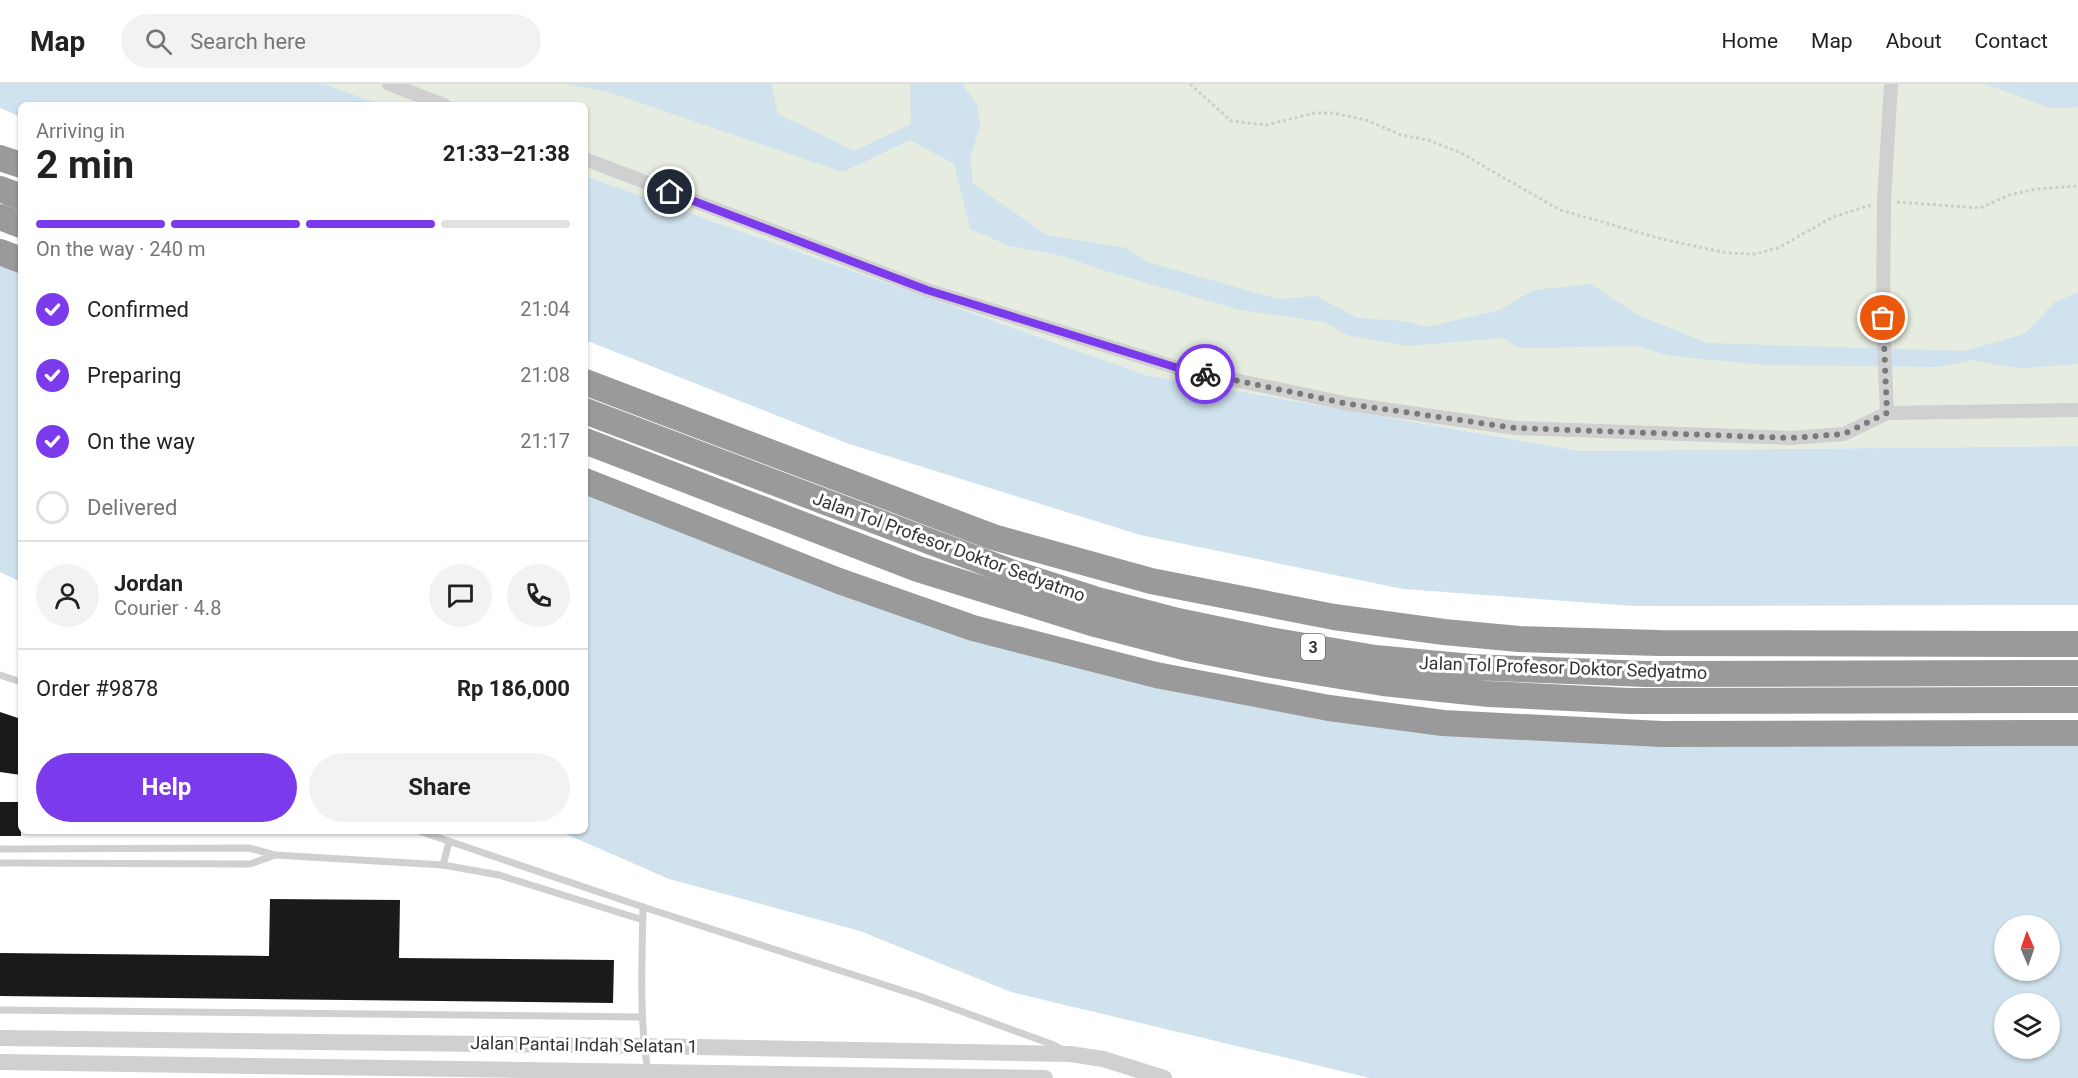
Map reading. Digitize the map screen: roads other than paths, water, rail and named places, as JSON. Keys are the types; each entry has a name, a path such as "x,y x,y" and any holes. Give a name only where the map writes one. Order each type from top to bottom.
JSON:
{"highway":[{"path":"0,158 18,164"},
{"path":"0,189 18,196"},
{"path":"0,217 18,224"},
{"path":"0,252 18,259"},
{"name":"Jalan Tol Profesor Doktor Sedyatmo","path":"588,383 993,537 1151,580 1334,617 1444,632 1519,639 1659,643 2078,644"},
{"name":"Jalan Tol Profesor Doktor Sedyatmo","path":"588,412 1016,574 1094,599 1178,621 1270,640 1375,658 1471,667 1633,674 2078,673"},
{"name":"Jalan Tol Profesor Doktor Sedyatmo","path":"588,442 918,569 1095,624 1187,648 1267,664 1383,683 1466,692 1629,701 2078,699"},
{"path":"588,482 838,580 973,628 1156,675 1329,708 1443,723 1662,734 2078,733"}],"street":[{"path":"389,84 436,102"},
{"path":"1887,413 1883,318 1884,201 1889,88"},
{"path":"588,160 927,290 1178,368 1349,404 1515,428 1791,438 1844,434 1887,413 2078,410"},
{"name":"Jalan Pantai Indah Selatan 1","path":"0,1038 1063,1054 1103,1059 1164,1078"},
{"name":"Jalan Pantai Indah Selatan 1","path":"0,1062 648,1075 1046,1078"}],"lane":[{"path":"0,675 18,681"},
{"path":"427,834 643,907 922,997 1054,1045 1063,1054"},
{"path":"443,865 449,842"},
{"path":"0,849 249,848 275,855 443,865 499,875 643,920"},
{"path":"0,863 250,864 275,855"},
{"path":"643,907 642,1017 648,1075"},
{"path":"0,1010 642,1017"}],"water":[{"path":"0,84 324,84 375,102 18,102 18,116 0,108"},
{"path":"567,84 771,84 778,114 854,151 911,124 910,84 962,84 977,104 980,126 970,158 973,184 1047,235 1127,248 1147,262 1278,299 1316,296 1357,318 1404,321 1427,327 1499,310 1534,290 1591,284 1638,315 1707,343 1965,351 2024,334 2055,302 2078,292 2078,364 2025,368 1973,360 1940,367 1765,365 1671,356 1636,346 1519,348 1503,338 1407,346 1347,335 1324,322 1240,310 1099,269 1063,256 1010,246 970,229 954,164 910,140 843,172 608,92"},
{"path":"1985,84 2078,84 2078,107 2050,108"},
{"path":"588,177 1146,375 1580,451 2078,446 2078,605 1634,606 1403,589 1140,535 849,444 588,341"},
{"path":"0,261 18,268 18,581 0,572"},
{"path":"588,486 984,638 1447,734 2078,737 2078,1078 1370,1078 1011,992 860,931 669,879 566,834 588,834"}]}
